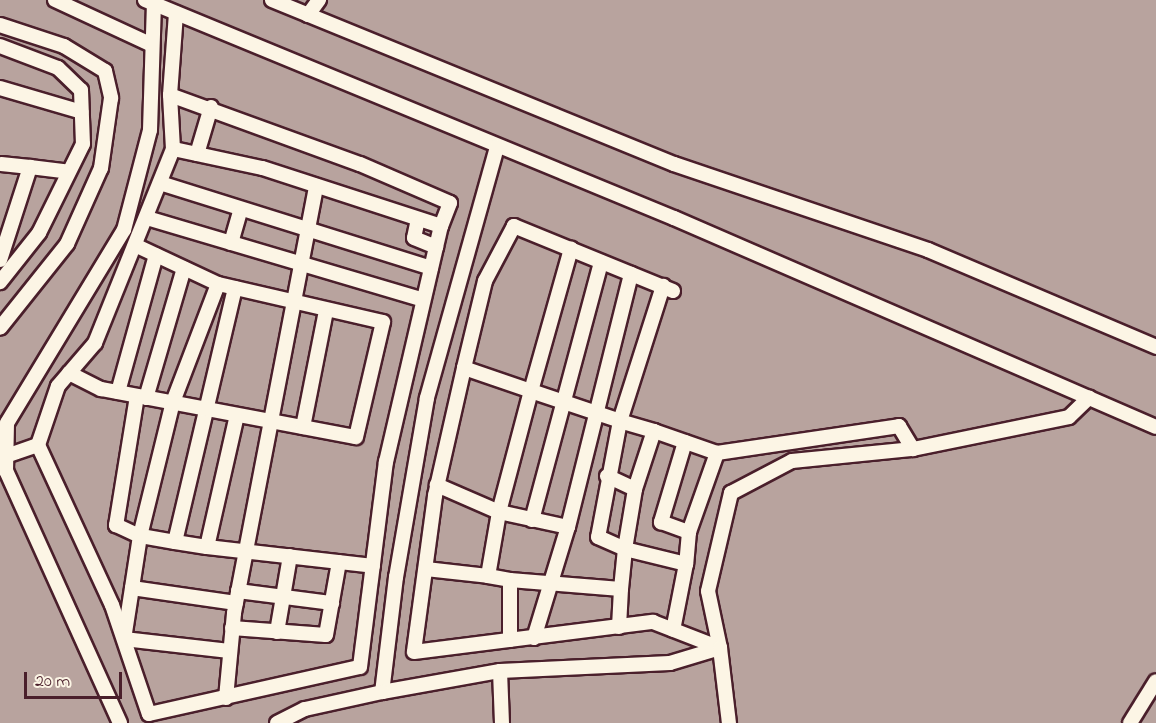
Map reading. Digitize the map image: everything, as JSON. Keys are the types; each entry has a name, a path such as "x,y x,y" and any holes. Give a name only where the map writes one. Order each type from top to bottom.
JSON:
{"lane":[{"path":"55,0 150,44"},
{"path":"272,0 674,165 928,250 1156,347"},
{"path":"308,15 319,0"},
{"path":"120,723 6,471 4,449 7,423 124,230 150,130 150,2 497,147 674,218 1156,427"},
{"path":"170,95 211,107 450,203 441,226 386,462 360,667 226,699 149,714 112,604 38,445 58,386 95,343 137,246 173,149 170,95 176,13"},
{"path":"0,25 64,46 105,71 111,98 101,168 67,244 0,328"},
{"path":"0,46 58,68 81,90 83,144 39,233 4,265"},
{"path":"0,88 82,112"},
{"path":"197,154 211,107"},
{"path":"382,692 396,577 427,398 497,147"},
{"path":"173,149 262,168 441,226"},
{"path":"0,165 69,172"},
{"path":"0,282 30,167"},
{"path":"160,183 306,231 431,268"},
{"path":"226,699 229,651 237,597 268,421 316,186"},
{"path":"231,243 241,209"},
{"path":"147,218 423,300"},
{"path":"418,219 414,238 436,247"},
{"path":"686,564 625,549 598,537 607,476 620,421 668,288 514,226 485,281 464,368 437,485 414,652 653,622 720,648"},
{"path":"69,373 101,389 356,437 383,322 291,304 218,284 137,246"},
{"path":"488,576 499,512 572,249"},
{"path":"118,392 156,255"},
{"path":"532,520 602,262"},
{"path":"184,268 141,397 116,525 140,536 175,542 207,547 246,549 373,567"},
{"path":"534,638 568,527 594,412 631,274"},
{"path":"124,639 140,536 173,402 218,284"},
{"path":"175,542 235,288"},
{"path":"303,427 326,311"},
{"path":"464,368 564,404 717,453 899,426 913,449"},
{"path":"729,723 720,648 708,591 731,493 792,460 913,449 1069,417 1089,398"},
{"path":"207,547 237,415"},
{"path":"619,627 625,549 635,489 654,431"},
{"path":"685,442 661,522 689,532"},
{"path":"4,449 38,445"},
{"path":"673,630 686,564 689,532 717,453"},
{"path":"607,476 635,489"},
{"path":"437,485 499,512 568,527"},
{"path":"277,632 290,556"},
{"path":"232,628 326,635 339,562"},
{"path":"426,569 510,580 621,589"},
{"path":"510,580 510,640"},
{"path":"132,588 237,597 284,596 332,603"},
{"path":"124,639 229,651"},
{"path":"277,723 305,709 382,692 500,671 670,663 720,648"},
{"path":"500,671 502,723"},
{"path":"1130,723 1156,681"}],"shaded area":[{"path":"0,0 1156,0 1156,723 0,723"}]}
